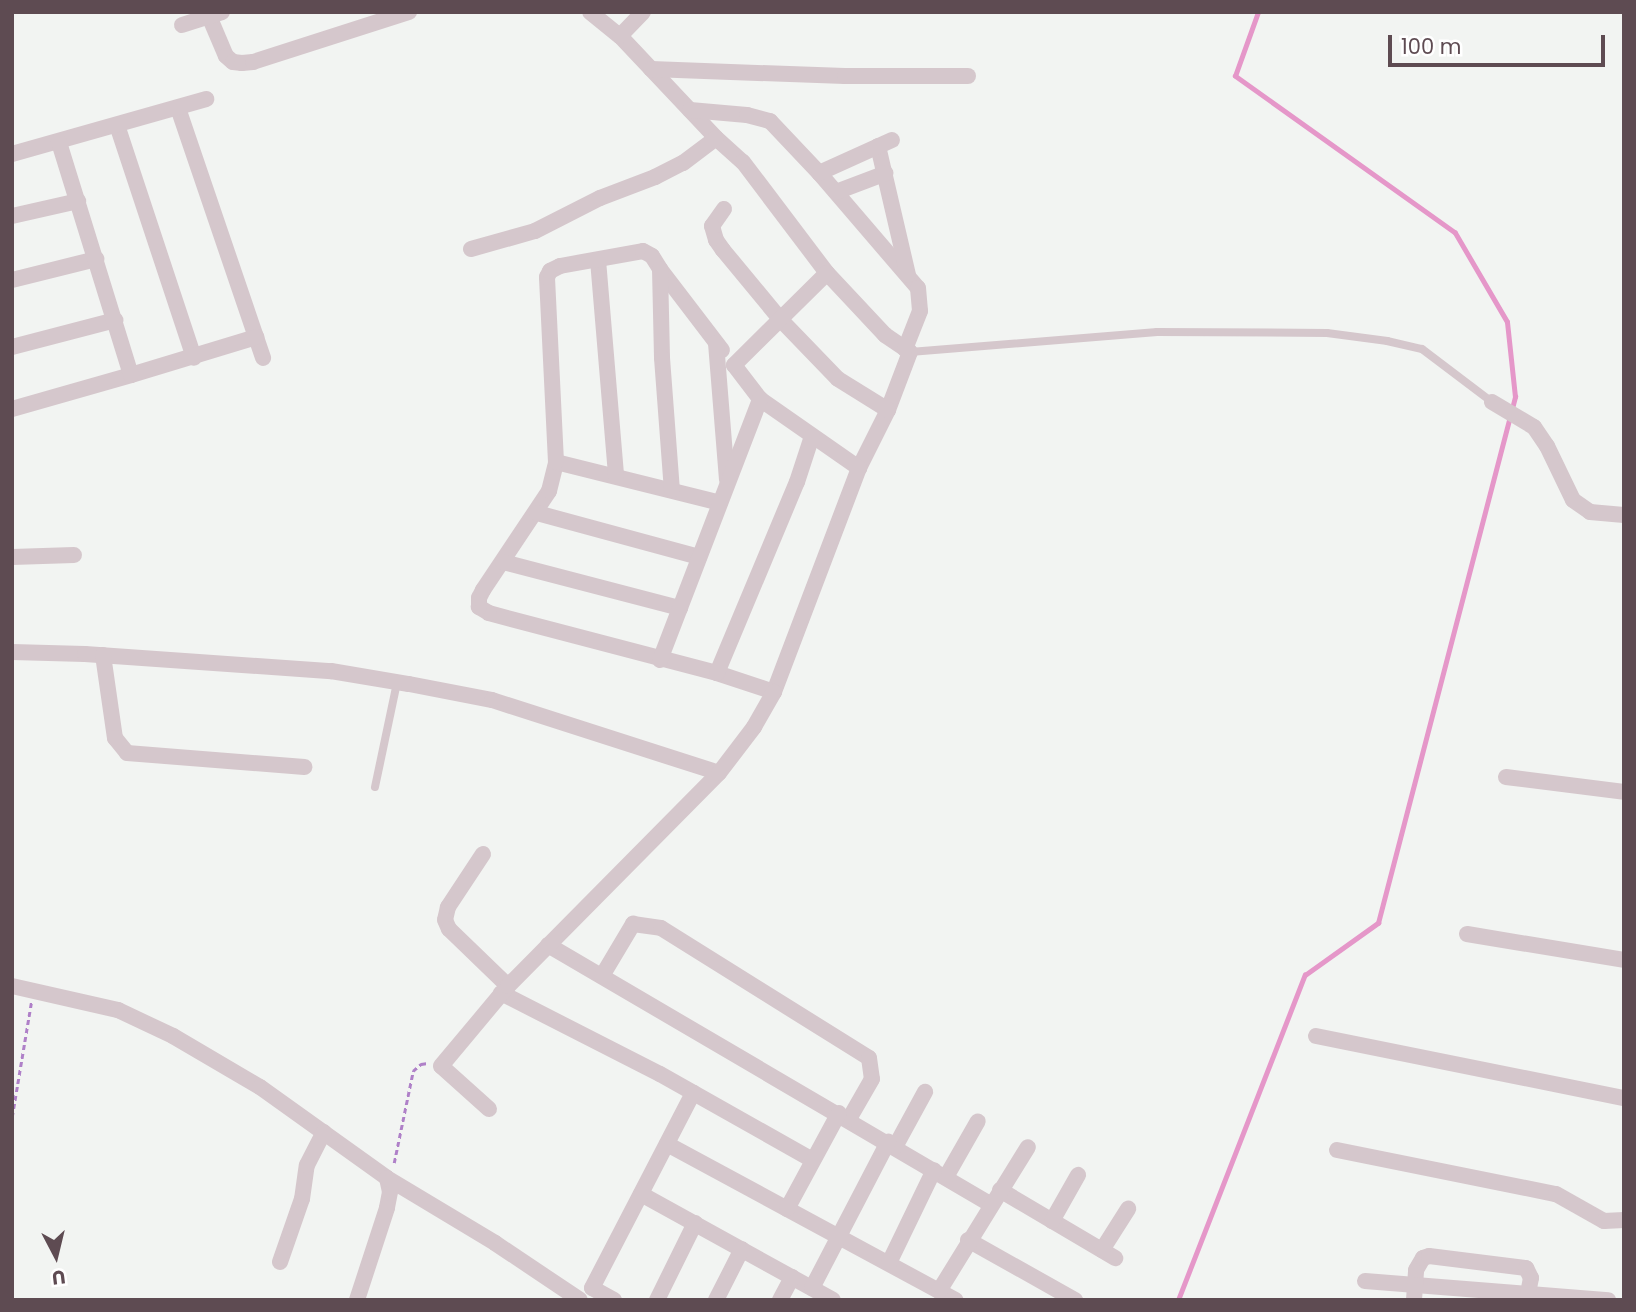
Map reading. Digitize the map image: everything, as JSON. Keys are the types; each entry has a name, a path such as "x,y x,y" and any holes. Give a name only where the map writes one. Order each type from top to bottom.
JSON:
{"street":[{"path":"182,25 215,14 226,56 233,62 242,63 253,62 409,12"},
{"path":"590,12 620,36 716,138 743,162 827,273 885,335 907,350"},
{"path":"620,36 643,12"},
{"path":"651,69 845,76 968,76"},
{"path":"12,154 206,99"},
{"path":"178,108 264,358"},
{"path":"489,1109 441,1066 505,989 719,773 754,727 774,692 859,468 888,410 920,311 921,298 918,288 836,192 770,121 747,115 690,110"},
{"path":"117,125 194,358"},
{"path":"471,249 535,231 600,198 655,177 682,163 716,138"},
{"path":"59,142 131,375"},
{"path":"819,173 885,143 886,173 909,278"},
{"path":"836,192 886,173"},
{"path":"12,216 78,201"},
{"path":"724,209 712,223 716,240 780,319 838,379 888,410"},
{"path":"774,692 717,673 489,613 479,607 479,597 537,513 549,491 556,461 547,277 550,271 560,266 643,251 652,256 760,399 859,468"},
{"path":"12,280 96,259"},
{"path":"598,260 616,475"},
{"path":"660,269 662,358 672,490"},
{"path":"734,365 827,273"},
{"path":"12,347 116,320"},
{"path":"12,410 194,358 256,337"},
{"path":"716,343 727,483"},
{"path":"660,660 760,399"},
{"path":"1492,402 1534,427 1547,446 1573,500 1590,512 1624,515"},
{"path":"717,673 797,482 813,436"},
{"path":"556,461 720,503"},
{"path":"537,513 699,557"},
{"path":"12,557 74,555"},
{"path":"503,562 680,608"},
{"path":"12,652 103,655 331,671 492,700 719,773"},
{"path":"103,655 115,738 127,753 304,767"},
{"path":"1506,777 1624,792"},
{"path":"484,854 448,907 445,920 449,929 505,989 811,1160"},
{"path":"602,976 633,924 661,928 869,1058 872,1079 811,1160 787,1209"},
{"path":"1467,934 1624,960"},
{"path":"548,945 940,1174 1052,1220 1109,1254 1128,1209"},
{"path":"12,986 134,1016 260,1087 387,1178 495,1243 580,1300"},
{"path":"1316,1036 1624,1098"},
{"path":"812,1288 891,1144 925,1092"},
{"path":"614,1300 592,1288 694,1093"},
{"path":"889,1263 940,1174 978,1121"},
{"path":"280,1262 299,1211 309,1160 324,1132"},
{"path":"667,1144 956,1300"},
{"path":"939,1290 1028,1147"},
{"path":"1337,1150 1556,1194 1604,1221 1624,1220"},
{"path":"1052,1220 1078,1175"},
{"path":"357,1300 387,1208 390,1192 387,1178"},
{"path":"641,1194 833,1300"},
{"path":"656,1300 695,1223"},
{"path":"968,1240 1075,1300"},
{"path":"716,1300 741,1249"},
{"path":"1414,1292 1420,1262 1429,1256 1527,1268 1531,1278 1528,1294"},
{"path":"780,1300 792,1277"},
{"path":"1365,1281 1414,1292 1528,1294 1608,1300"}],"lane":[{"path":"907,350 1157,332 1327,333 1422,349 1492,402"},
{"path":"375,787 397,683"}],"path":[{"path":"12,1117 33,990"},
{"path":"387,1178 398,1155 413,1071 421,1064 441,1066"}],"waterway":[{"path":"1178,1300 1305,975 1378,923 1515,397 1507,322 1455,233 1235,76 1258,12"}]}
